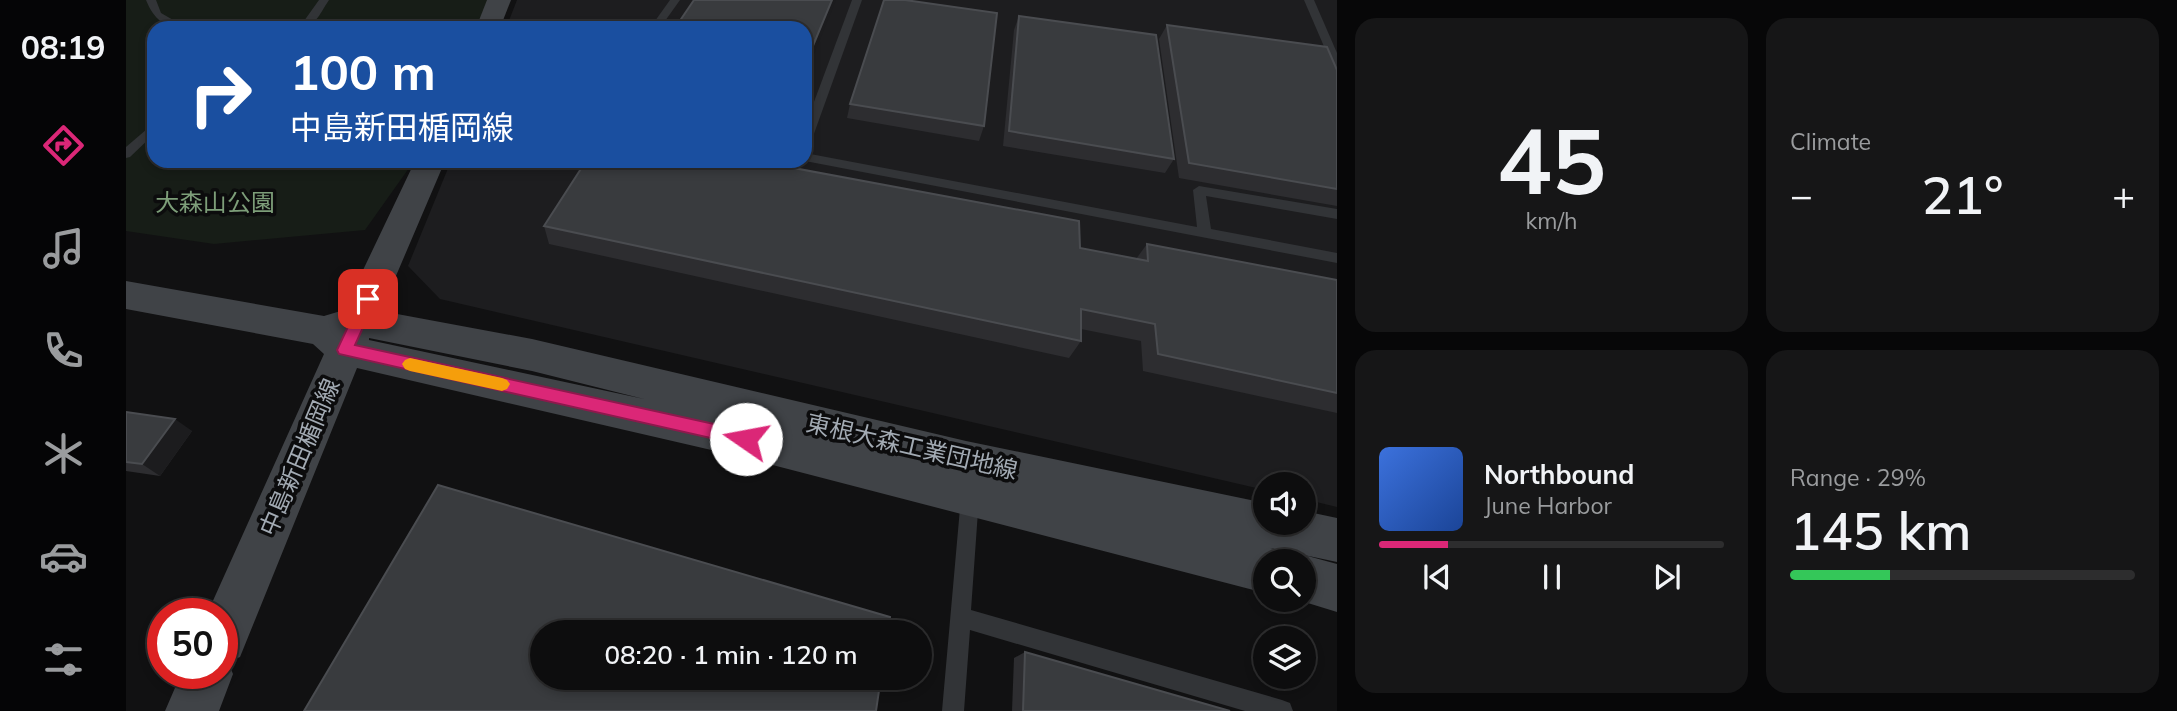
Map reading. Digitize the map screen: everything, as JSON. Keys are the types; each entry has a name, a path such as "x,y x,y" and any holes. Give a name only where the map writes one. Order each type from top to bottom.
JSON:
{"main road":[{"path":"491,21 499,0"},
{"name":"中島新田楯岡線","path":"238,598 342,334 426,168"},
{"name":"東根大森工業団地線","path":"126,295 342,334 533,355 966,460 1337,540"},
{"name":"東根大森工業団地線","path":"342,334 970,497 1253,566"},
{"path":"1316,582 1337,587"},
{"path":"192,711 202,689"}],"lane":[{"path":"151,0 157,15 169,21"},
{"path":"310,21 324,0"},
{"path":"660,21 675,0"},
{"path":"812,123 857,0"},
{"path":"1309,0 1337,65"},
{"path":"126,154 147,134"},
{"path":"812,158 1337,258"},
{"path":"1205,233 1199,190 1337,214"},
{"path":"953,711 970,497"},
{"path":"960,617 1282,711"}],"shaded area":[{"path":"517,0 1337,0 1337,507 1316,502 1316,472 1253,472 1253,487 440,299 408,266 448,168 812,168 812,21 509,21"}],"green space":[{"name":"大森山公園","path":"126,0 499,0 491,21 147,21 147,168 409,168 365,230 214,244 126,231"}],"building":[{"path":"694,0 832,0 812,48 812,21 680,21"},
{"path":"884,0 905,0 997,13 984,126 850,104"},
{"path":"1019,16 1156,35 1174,159 1009,131"},
{"path":"1167,25 1327,47 1337,70 1337,189 1189,163"},
{"path":"581,168 794,168 1079,221 1080,248 1148,261 1147,244 1337,280 1337,393 1158,354 1155,324 1081,309 1081,341 544,226"},
{"path":"126,412 175,419 142,464 126,462"},
{"path":"438,485 890,617 890,620 530,620 530,690 879,690 876,711 304,711"},
{"path":"1025,652 1230,711 1023,711"}],"slow traffic":[{"path":"410,364 502,384"}],"route":[{"path":"368,299 345,350 746,439"}]}
